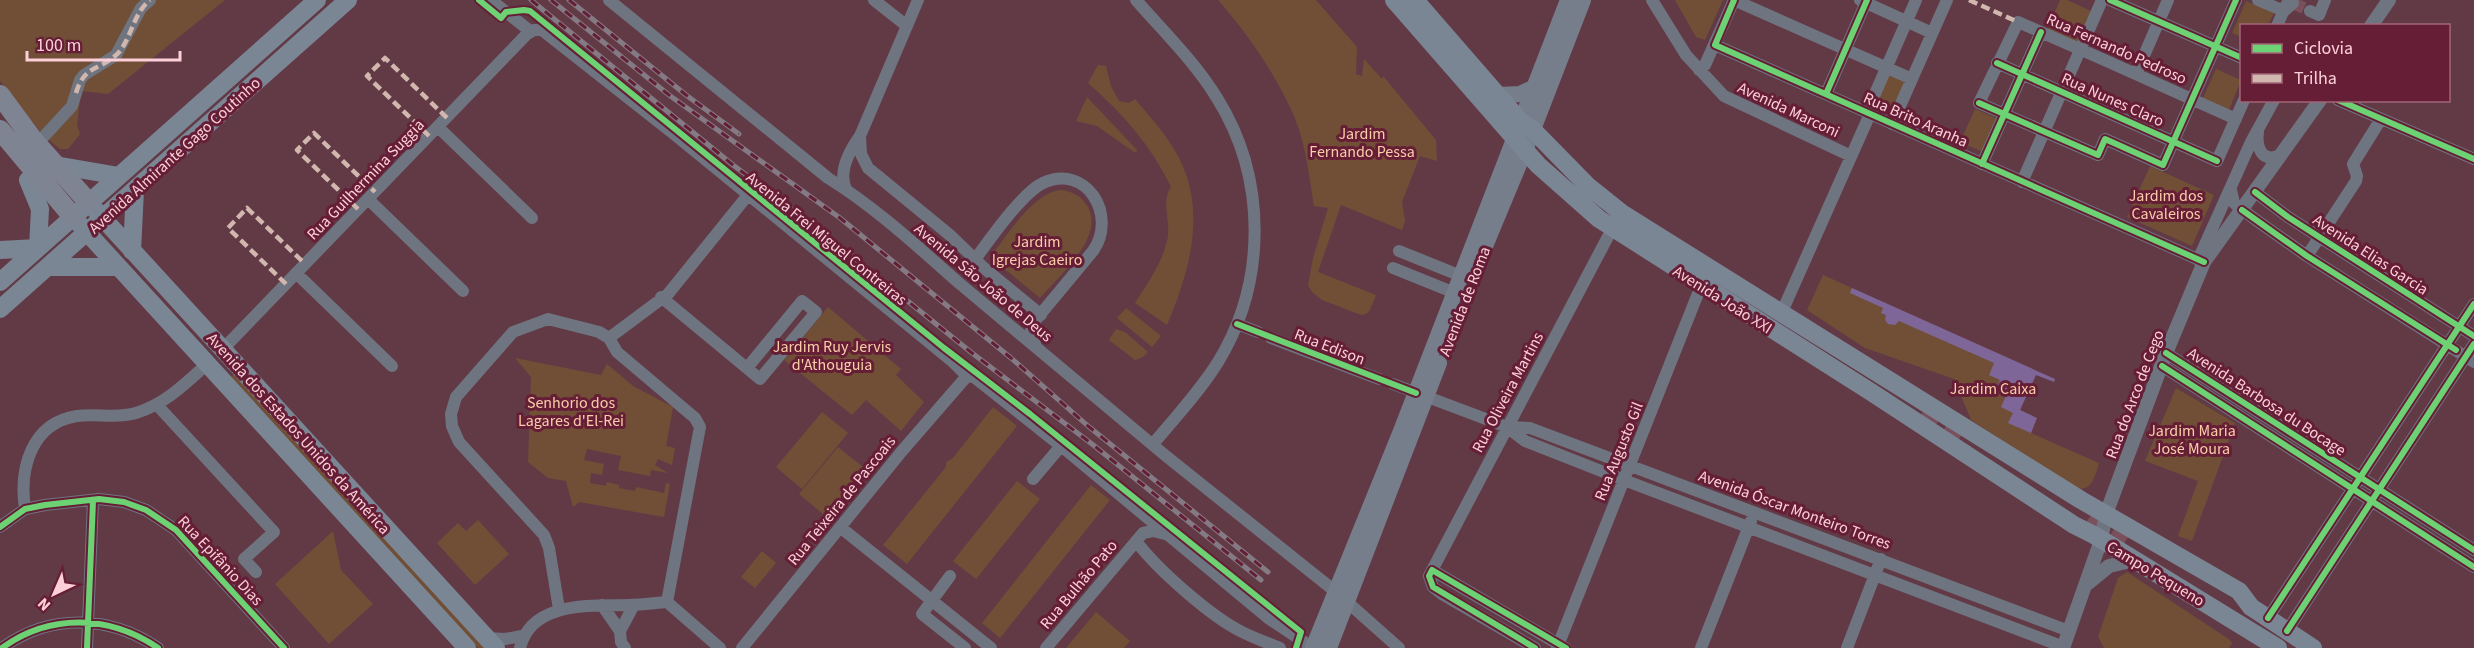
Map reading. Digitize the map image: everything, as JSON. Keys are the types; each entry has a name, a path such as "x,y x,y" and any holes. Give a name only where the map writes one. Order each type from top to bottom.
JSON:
{"highway":[{"path":"0,95 37,144 89,203"},
{"path":"0,130 73,217"},
{"path":"0,149 28,180 56,199"}],"main road":[{"name":"Avenida Almirante Gago Coutinho","path":"0,282 317,0"},
{"name":"Avenida Almirante Gago Coutinho","path":"0,309 348,0"},
{"name":"Avenida João XXI","path":"1394,0 1524,135 1565,165 1623,214 1890,382 2106,514"},
{"name":"Avenida João XXI","path":"1415,0 1498,95 1553,181 1612,229 1871,392 2074,525 2097,537"},
{"name":"Avenida de Roma","path":"1524,135 1535,87 1568,0"},
{"name":"Avenida de Roma","path":"1329,648 1342,597 1466,278 1524,135 1583,0"},
{"path":"1498,95 1520,94 1535,87"},
{"path":"56,165 119,176"},
{"path":"0,250 38,248 40,209 28,180"},
{"path":"132,251 135,190"},
{"name":"Avenida dos Estados Unidos da América","path":"89,203 491,643"},
{"path":"1612,229 1623,214"},
{"name":"Avenida dos Estados Unidos da América","path":"73,217 467,648"},
{"path":"48,267 118,267"},
{"name":"Avenida de Roma","path":"1421,395 1455,293 1466,278"},
{"path":"207,364 223,349"},
{"path":"1871,392 1877,385 1890,382"},
{"path":"1967,443 2079,516 2097,537"},
{"name":"Campo Pequeno","path":"2106,514 2239,591 2251,607 2313,648"},
{"name":"Campo Pequeno","path":"2097,537 2277,648"},
{"path":"2127,539 2232,600 2251,607"},
{"name":"Avenida de Roma","path":"1313,648 1342,597"},
{"path":"2256,635 2268,618"},
{"path":"2277,648 2287,631"}],"street":[{"path":"37,144 72,106 80,80 84,75 118,53 141,8 150,0"},
{"name":"Avenida Frei Miguel Contreiras","path":"491,0 530,32 537,29 546,33 655,119 952,361 967,376 974,377 1061,446 1268,618 1313,648"},
{"name":"Avenida São João de Deus","path":"609,0 1011,324 1036,348 1342,597 1399,648"},
{"path":"874,0 907,26"},
{"path":"846,189 843,183 846,162 852,147 860,136 918,0"},
{"path":"1136,0 1206,81 1227,115 1242,152 1252,190 1255,230 1248,289 1237,324 1227,345 1207,378 1153,444"},
{"name":"Avenida Marconi","path":"1652,0 1675,38 1699,70 1724,96 1851,156"},
{"path":"1699,70 1705,64 1715,45 1734,0 1912,79"},
{"path":"1781,314 1851,156 1916,0"},
{"path":"1892,124 1947,0"},
{"path":"2022,182 2102,0"},
{"path":"2110,0 2240,58"},
{"path":"2136,74 2168,0"},
{"path":"1997,63 1979,103 2098,156 2105,139 2163,165 2236,0"},
{"path":"2258,0 2288,5 2278,24"},
{"path":"2310,11 2319,15 2325,0"},
{"path":"2372,24 2389,0"},
{"path":"1826,94 1864,1 1932,33"},
{"name":"Rua Fernando Pedroso","path":"1997,63 2018,22 2236,119"},
{"name":"Rua Guilhermina Suggia","path":"223,349 530,32"},
{"path":"1982,164 2041,32"},
{"name":"Rua Brito Aranha","path":"1715,45 2201,261"},
{"name":"Rua Nunes Claro","path":"1997,63 2217,161 2236,119"},
{"path":"2236,119 2243,102"},
{"path":"2201,261 2251,142 2273,102"},
{"name":"Rua do Arco de Cego","path":"2097,537 2201,261 2242,210 2316,102"},
{"path":"2343,102 2474,159"},
{"path":"2307,256 2356,181 2357,176 2353,164 2381,119"},
{"path":"438,127 532,218"},
{"path":"2258,130 2257,143 2264,156 2271,158 2280,154"},
{"path":"860,136 861,154 868,168"},
{"path":"845,173 857,165 868,168"},
{"name":"Avenida São João de Deus","path":"868,168 976,258 1038,319"},
{"path":"976,258 1026,196 1037,186 1050,180 1076,183 1087,189 1096,200 1102,212 1103,225 1100,238 1093,251 1038,319 1031,331 1036,348"},
{"path":"2231,190 2234,203 2242,210 2307,256 2470,359"},
{"name":"Avenida Elias Garcia","path":"2255,192 2319,237 2474,336"},
{"path":"609,338 668,294 748,195"},
{"path":"368,199 463,291"},
{"name":"Rua Oliveira Martins","path":"1432,570 1612,229"},
{"name":"Avenida de Roma","path":"1399,251 1466,278"},
{"name":"Rua Augusto Gil","path":"1560,647 1701,286 1702,264"},
{"name":"Avenida de Roma","path":"1393,268 1455,293"},
{"path":"296,273 392,366"},
{"path":"662,297 760,379 816,312 802,301 747,368"},
{"path":"2268,618 2474,304"},
{"path":"559,609 549,548 544,535 459,442 452,426 451,414 456,397 513,332 548,319 599,332 609,338 617,352 695,418 700,427 667,602"},
{"path":"1011,324 1024,327 1038,319"},
{"path":"1237,324 1258,332"},
{"name":"Rua Edison","path":"1271,338 1379,379"},
{"path":"2287,631 2379,489 2470,359 2474,344"},
{"name":"Avenida Barbosa du Bocage","path":"2164,359 2360,477 2474,550"},
{"name":"Avenida Barbosa du Bocage","path":"2164,359 2352,489 2474,567"},
{"path":"0,526 25,509 22,489 26,463 31,449 47,429 68,418 120,416 157,405 171,396 207,364"},
{"name":"Rua Teixeira de Pascoais","path":"742,648 967,376"},
{"path":"1393,384 1421,395"},
{"name":"Avenida Óscar Monteiro Torres","path":"1421,395 1507,427 1525,441 1624,480 2063,647"},
{"path":"157,405 274,532 244,560 256,572"},
{"name":"Avenida Óscar Monteiro Torres","path":"1507,427 1530,428 2069,631"},
{"path":"1033,479 1061,446"},
{"name":"Rua Epifânio Dias","path":"25,509 45,504 99,499 123,502 146,510 167,522 184,538 284,648"},
{"path":"87,648 93,501"},
{"path":"1701,648 1754,511"},
{"path":"1139,512 1145,524 1140,537"},
{"path":"840,527 991,648"},
{"path":"1140,537 1153,531 1165,534"},
{"path":"1140,537 1161,570 1218,616 1243,633 1281,648"},
{"name":"Rua Bulhão Pato","path":"1046,648 1140,537"},
{"name":"Campo Pequeno","path":"2063,647 2087,584 2097,537"},
{"path":"1847,648 1881,559"},
{"path":"2087,584 2109,566 2135,561"},
{"path":"1535,648 1433,587 1428,576 1432,570 1560,647"},
{"path":"950,576 922,614 965,648"},
{"path":"491,643 504,639 521,642 540,620 559,609 667,602 720,648"},
{"path":"602,605 620,630 621,642 625,648"},
{"path":"620,630 634,605"},
{"path":"2,648 41,629 94,621 121,628 158,648"}],"green space":[{"path":"0,0 225,0 108,94 81,91 77,125 80,134 68,149 60,149 43,135 0,81"},
{"name":"Jardim Fernando Pessa","path":"1218,0 1316,0 1357,47 1356,74 1362,76 1364,59 1382,79 1383,76 1436,140 1437,161 1420,156 1402,202 1405,221 1402,230 1341,205 1318,272 1376,295 1366,314 1361,315 1322,300 1312,292 1308,285 1313,258 1328,208 1314,206 1307,160 1294,116 1270,69 1240,26"},
{"path":"1675,0 1723,0 1705,40 1696,37"},
{"path":"2060,0 2067,0 2091,11 2077,42 2048,29"},
{"path":"2246,1 2274,13 2268,24 2240,24 2240,37 2232,33"},
{"path":"1098,65 1106,66 1111,86 1119,101 1129,103 1135,99 1158,127 1175,150 1187,179 1192,200 1192,242 1182,285 1167,325 1135,303 1155,271 1166,245 1168,236 1167,198 1171,187 1154,157 1135,131 1088,83"},
{"path":"2216,69 2240,80 2229,110 2203,98"},
{"path":"1889,72 1906,79 1892,112 1875,104"},
{"path":"1087,97 1138,151 1134,152 1097,126 1076,121"},
{"path":"1975,109 1998,119 1983,152 1960,142"},
{"name":"Jardim dos Cavaleiros","path":"2150,166 2214,195 2192,246 2127,217"},
{"name":"Jardim Igrejas Caeiro","path":"1062,190 1076,194 1086,204 1091,216 1091,228 1078,254 1040,298 990,257 1031,206 1052,192"},
{"name":"Jardim Caixa","path":"1823,275 2037,371 2020,410 2037,418 2031,433 2099,463 2092,482 2086,488 2076,488 1971,420 1954,379 1865,348 1807,310"},
{"name":"Jardim Ruy Jervis d'Athouguia","path":"828,307 901,369 896,375 924,402 901,431 866,400 852,415 784,360"},
{"path":"1126,308 1161,336 1152,347 1117,318"},
{"path":"1116,329 1125,332 1148,352 1135,360 1109,340"},
{"name":"Senhorio dos Lagares d'El-Rei","path":"515,358 601,375 607,364 633,386 673,407 666,446 675,448 672,465 658,459 655,465 668,473 651,470 650,476 618,470 621,456 587,449 584,460 604,464 602,475 591,473 590,483 606,486 607,482 619,485 619,488 635,491 636,487 664,493 666,483 670,484 664,517 579,502 573,507 566,481 548,478 528,462 531,377"},
{"path":"235,373 486,648 478,648 231,377"},
{"name":"Jardim Maria José Moura","path":"2176,388 2235,423 2192,541 2178,536 2198,481 2145,461"},
{"path":"993,407 1017,426 907,564 883,545 946,467 946,462 953,458"},
{"path":"822,412 848,433 802,489 776,467"},
{"path":"838,447 868,471 829,519 799,494"},
{"path":"1017,481 1040,499 976,579 953,561"},
{"path":"1091,485 1110,500 1000,638 982,623"},
{"path":"478,520 509,554 475,585 437,543 458,523 466,531"},
{"path":"333,531 341,570 373,604 329,644 275,584"},
{"path":"762,551 776,563 755,588 741,577"},
{"path":"2127,572 2230,640 2232,643 2229,648 2104,648 2098,637 2118,578"},
{"path":"1096,612 1130,641 1124,648 1066,648"}],"shaded area":[{"path":"1852,288 2055,379 2054,382 2036,375 2020,410 2037,418 2031,433 2008,423 2013,413 2001,407 2006,396 1995,391 2000,380 1989,375 1994,363 1899,321 1895,325 1888,324 1885,320 1886,315 1881,313 1883,308 1850,293"}],"tunnel":[{"path":"2293,3 2310,11"},
{"path":"1921,415 1967,443"},
{"path":"2091,515 2127,539"}],"railway":[{"path":"531,0 733,165 816,227 1261,580"},
{"path":"551,0 669,95 840,218 1011,358 1088,426 1268,572"},
{"path":"569,0 686,95 739,134"}],"marked path":[{"path":"76,93 87,73 115,56 125,44 139,13 150,0"},
{"path":"1969,0 2018,22"},
{"path":"429,136 367,76 385,58 447,118"},
{"path":"358,209 297,150 314,133 375,192"},
{"path":"286,284 228,228 247,208 305,264"}],"cycle path":[{"path":"479,0 501,18 506,12 530,11 944,348 1030,414 1301,632 1296,648"},
{"path":"1734,0 1715,45 2204,262"},
{"path":"1826,94 1867,0"},
{"path":"2110,0 2240,57"},
{"path":"1979,103 2098,155 2105,139 2163,165 2236,0"},
{"path":"1982,164 2041,32"},
{"path":"1997,63 2217,161"},
{"path":"2343,102 2474,159"},
{"path":"2255,192 2288,217 2474,336"},
{"path":"2242,210 2307,256 2456,350"},
{"path":"2268,618 2474,304"},
{"path":"1237,324 1416,393"},
{"path":"2287,631 2474,344"},
{"path":"2166,353 2474,550"},
{"path":"2162,366 2474,567"},
{"path":"0,527 25,509 45,505 99,499 124,502 146,510 176,530 284,648"},
{"path":"87,648 93,501"},
{"path":"1535,648 1433,587 1429,576 1432,570 1566,648"},
{"path":"2,648 40,629 80,622 120,629 158,648"}]}
